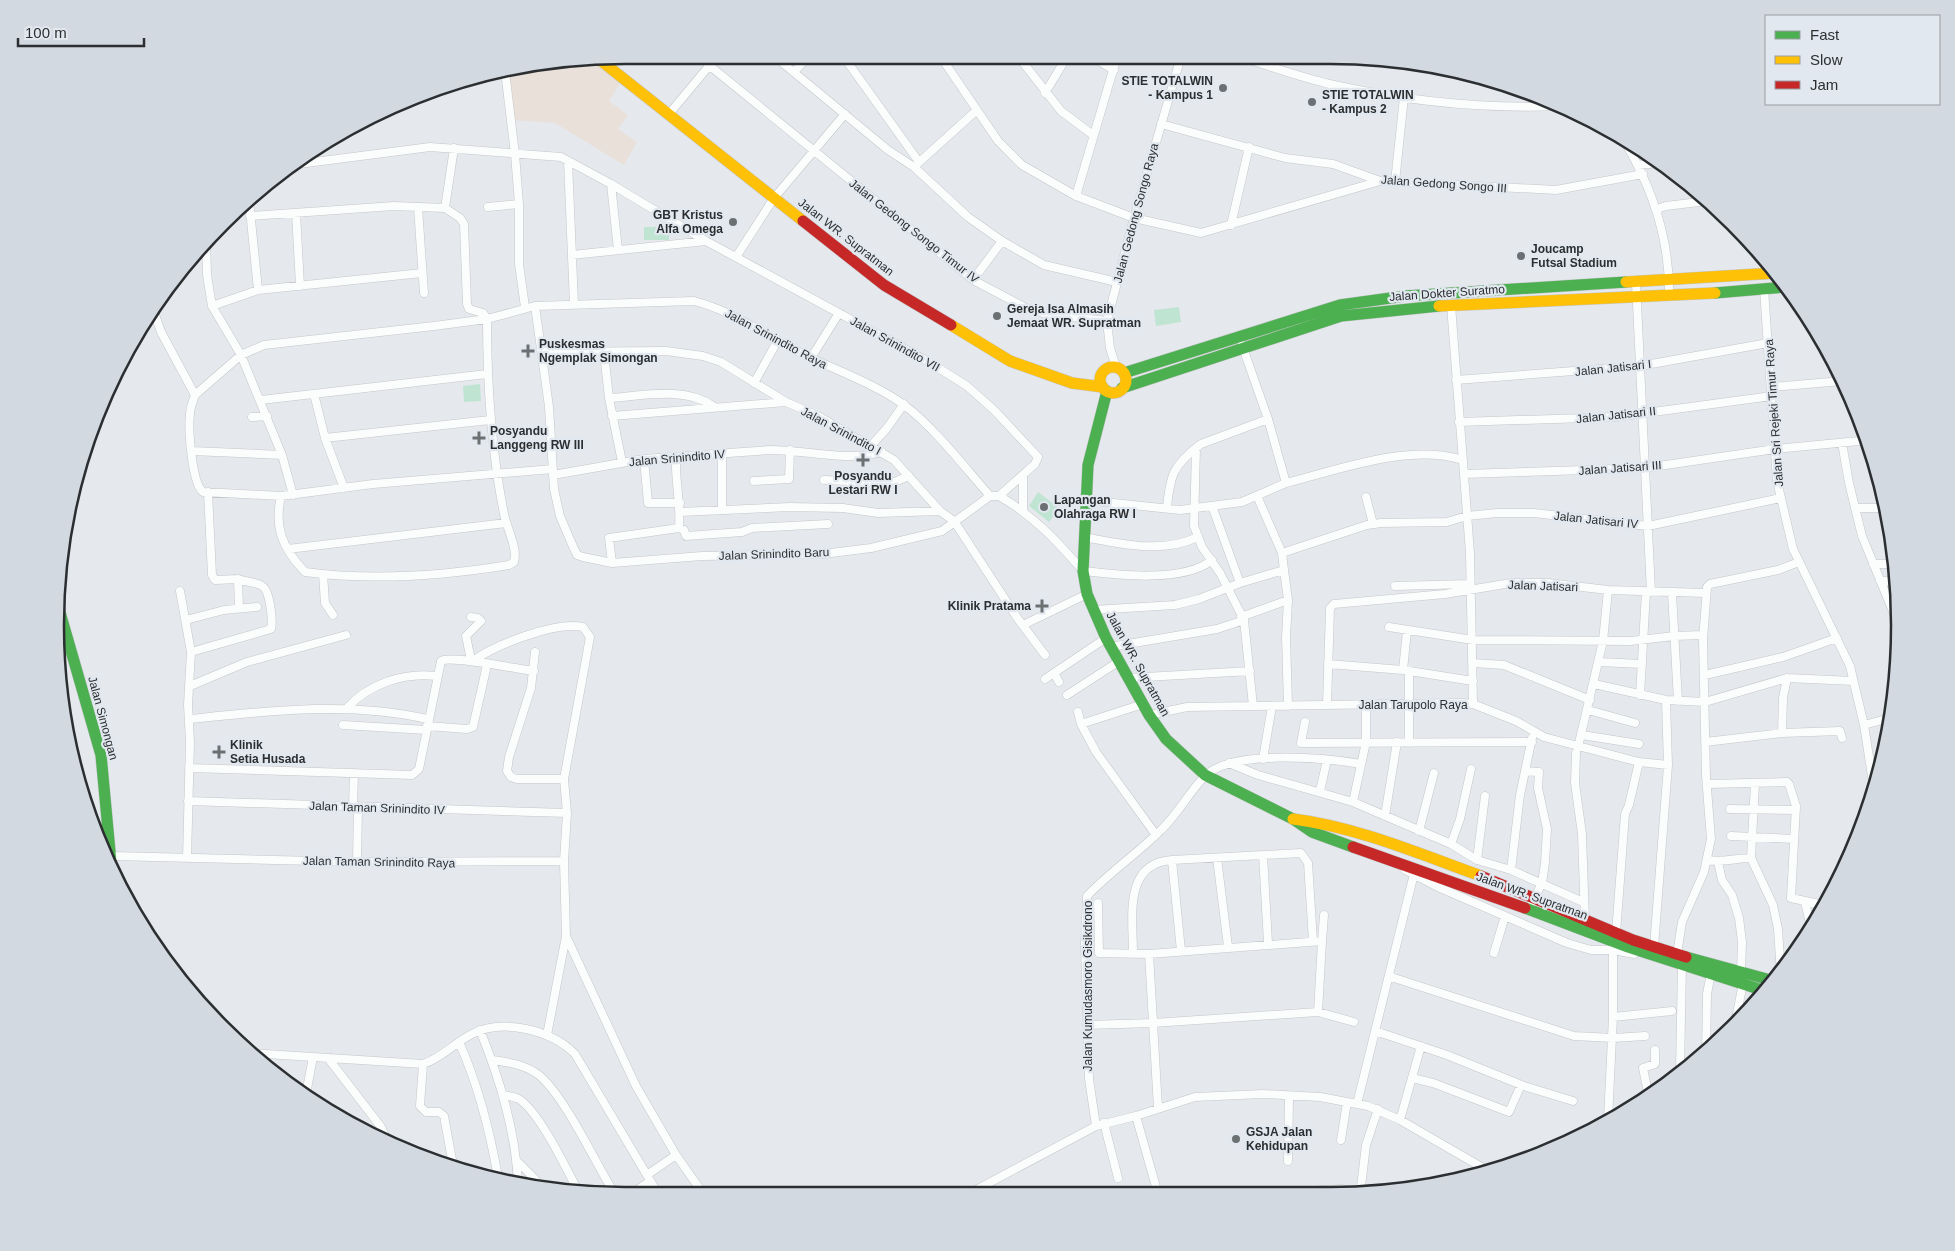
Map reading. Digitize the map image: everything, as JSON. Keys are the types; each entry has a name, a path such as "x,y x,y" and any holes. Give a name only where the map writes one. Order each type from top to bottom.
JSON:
{"main road":[{"name":"Jalan WR. Supratman","path":"606,65 884,285 1010,361 1072,383 1105,389 1088,465 1083,571 1087,594 1118,662 1149,715 1166,739 1205,776 1293,819 1312,832 1529,909 1742,978 1759,987"},
{"name":"Jalan Dokter Suratmo","path":"1120,370 1239,336 1405,296 1768,275"},
{"name":"Jalan Dokter Suratmo","path":"1122,388 1243,347 1340,311 1669,296 1778,287"},
{"path":"1109,367 1120,370 1126,378 1122,388 1118,391 1105,389 1100,377 1103,371 1109,367"},
{"name":"Jalan Simongan","path":"64,626 101,755 111,850"},
{"name":"Jalan WR. Supratman","path":"1293,819 1316,822 1410,850 1534,898 1658,952"},
{"name":"Jalan WR. Supratman","path":"1680,959 1711,973 1765,980"}],"street":[{"path":"669,114 711,64"},
{"name":"Jalan Gedong Songo Timur IV","path":"713,64 813,151 973,280 1026,308 1046,314 1107,321"},
{"path":"784,64 888,150 917,165"},
{"path":"794,72 801,64"},
{"path":"849,64 917,165 968,217 1002,241 1044,265 1117,282"},
{"path":"946,64 998,141 1022,165 1076,196 1134,218 1196,233 1231,225 1380,181"},
{"path":"1024,64 1061,111 1093,135"},
{"path":"1045,93 1063,64"},
{"path":"1104,64 1114,70"},
{"path":"1076,196 1115,64"},
{"name":"Jalan Gedong Songo Raya","path":"1120,370 1110,348 1107,321 1134,218 1179,64"},
{"path":"1263,64 1332,85 1404,97 1503,108 1541,106"},
{"path":"506,77 520,204 519,264 524,307"},
{"path":"1395,182 1404,97"},
{"path":"917,165 977,110"},
{"path":"736,258 774,198 844,114"},
{"name":"Jalan Gedong Songo III","path":"1161,124 1303,162 1333,164 1380,181 1556,190 1643,174"},
{"path":"1231,225 1249,147"},
{"name":"Jalan Srinindito VII","path":"306,163 412,148 454,148 561,157 611,184 736,258 929,362 956,379 994,410 1037,455 1035,464 1023,475"},
{"path":"445,208 454,148"},
{"path":"1630,151 1643,174 1657,209 1669,281 1669,296"},
{"path":"568,161 574,304"},
{"path":"1638,165 1650,164"},
{"path":"611,184 618,250"},
{"path":"1657,209 1699,202"},
{"path":"488,207 520,204"},
{"path":"250,216 394,206 445,208 460,218 464,224 467,304 470,309 483,313 487,319 487,374 496,474 506,523 516,556 514,562 509,565 438,575 394,577 312,573 302,569 288,549 277,524 277,512 281,496"},
{"path":"250,208 258,290"},
{"path":"418,208 424,293"},
{"path":"296,213 300,286"},
{"path":"572,255 706,241"},
{"path":"973,280 1002,241"},
{"path":"206,252 208,289 212,306 241,355 261,400 282,455 293,494"},
{"path":"212,306 258,290 422,272"},
{"path":"1636,283 1648,526 1649,592 1642,640 1640,695"},
{"name":"Jalan Sri Rejeki Timur Raya","path":"1764,288 1777,481 1793,549 1850,666 1864,725 1871,773"},
{"name":"Jalan Srinindito Raya","path":"195,395 241,355 264,345 279,342 390,332 487,319 524,307 694,301 714,306 751,324 811,358 904,404 990,496"},
{"path":"1451,305 1468,516 1473,663 1472,704"},
{"path":"535,306 542,352 553,472"},
{"path":"811,358 839,313"},
{"path":"156,317 161,332 195,395 190,413 192,451 197,484 200,490 208,492 213,578 215,580 238,579 262,585 266,590 272,622 271,629 191,652"},
{"path":"1239,336 1268,419 1286,483"},
{"path":"754,383 778,340"},
{"name":"Jalan Jatisari I","path":"1456,380 1640,366 1768,342"},
{"path":"542,352 666,351 703,356 721,362 786,402"},
{"path":"604,353 609,398 622,462"},
{"path":"261,400 487,374"},
{"path":"1772,387 1835,382"},
{"path":"314,394 325,438 344,488"},
{"path":"609,398 670,394 694,396 713,406"},
{"name":"Jalan Jatisari II","path":"1459,422 1540,421 1642,413 1772,396"},
{"name":"Jalan Srinindito I","path":"612,416 713,406 786,402 818,416 894,460 940,511 954,521"},
{"path":"871,446 888,428 904,404"},
{"path":"252,417 267,416"},
{"path":"1167,508 1171,475 1196,448 1268,419"},
{"path":"325,438 490,420"},
{"name":"Jalan Jatisari III","path":"1464,474 1645,468 1775,449 1859,441"},
{"path":"1842,443 1855,508 1873,564 1890,605"},
{"path":"1196,448 1193,521 1198,538 1228,587 1242,618 1253,706"},
{"path":"754,481 789,479 790,450"},
{"name":"Jalan Srinindito IV","path":"208,492 281,496 344,488 496,474 553,472 644,459 790,450 851,457 882,452"},
{"path":"192,451 282,455"},
{"path":"722,455 722,509"},
{"path":"1085,500 1167,508 1195,508 1242,502 1286,483 1401,456 1463,460"},
{"path":"676,458 675,470 680,503 679,528"},
{"path":"644,459 648,503 680,503"},
{"name":"Jalan Srinindito Baru","path":"553,472 560,516 577,555 612,563 702,556 823,554 871,548 942,531 990,496"},
{"path":"999,496 1023,475"},
{"path":"1023,475 1023,509"},
{"path":"824,480 892,483 909,476"},
{"path":"990,496 999,496 1023,509 1060,545 1083,571 1164,575 1191,570 1212,560"},
{"path":"1256,496 1282,553 1288,600 1286,637 1288,706"},
{"path":"1366,497 1373,524"},
{"name":"Jalan Jatisari IV","path":"1282,553 1373,524 1438,523 1468,516 1534,513 1648,526 1781,498"},
{"path":"1212,506 1240,583"},
{"path":"680,512 722,509 807,508 843,508 878,513 940,511"},
{"path":"1855,508 1878,508"},
{"path":"954,521 1045,655"},
{"path":"288,549 506,523"},
{"path":"612,563 609,538 679,528 684,530 686,536 742,532 752,528 828,524"},
{"path":"1084,538 1155,547 1173,546 1198,538"},
{"path":"1680,1064 1682,922 1704,872 1711,839 1705,742 1703,635 1705,593 1710,584 1778,570 1799,562"},
{"path":"1873,564 1887,564"},
{"path":"1093,610 1175,605 1199,599 1228,587 1284,570"},
{"path":"323,574 325,603 333,615"},
{"path":"238,579 239,608"},
{"path":"1880,580 1889,582"},
{"name":"Jalan Jatisari","path":"1470,586 1511,583 1548,584 1608,590 1705,593"},
{"path":"1394,586 1470,586"},
{"path":"1327,705 1330,608 1334,604 1445,594 1470,586"},
{"path":"1585,921 1582,834 1575,783 1577,750 1599,662 1608,590"},
{"path":"180,591 191,652 188,705 190,719 187,858"},
{"path":"1672,593 1678,701"},
{"path":"1023,625 1087,594"},
{"path":"1045,679 1108,642 1217,629 1288,600"},
{"path":"186,620 239,608 257,607"},
{"path":"471,617 478,618 481,621 466,636 472,660"},
{"path":"472,660 489,650 538,633 572,626 583,627 588,631 591,642 564,779 567,813 564,861 566,936 547,1035"},
{"path":"1389,627 1472,640 1603,641 1703,635"},
{"path":"1407,631 1406,671 1409,743"},
{"path":"190,686 247,662 346,635"},
{"path":"1705,675 1783,657 1837,638"},
{"path":"535,652 531,688 509,757 507,771 511,777 517,779 564,779"},
{"path":"189,768 412,775 416,772 438,666 444,659 472,660 487,665 534,671"},
{"path":"1067,695 1118,662"},
{"path":"1599,662 1642,664"},
{"path":"1473,663 1504,665 1590,700"},
{"path":"1328,664 1406,671 1473,681"},
{"path":"343,724 427,725 467,729 474,726 487,665"},
{"path":"1128,678 1250,671"},
{"path":"1054,673 1059,682"},
{"path":"346,708 359,695 395,679 410,674 436,676"},
{"path":"1594,684 1666,700 1705,702 1787,678 1853,681"},
{"path":"1782,733 1783,698 1787,678"},
{"path":"1312,832 1313,835 1414,874 1443,889 1566,942 1591,950 1613,950 1652,958 1658,952 1668,765 1666,700"},
{"path":"1081,724 1143,704"},
{"name":"Jalan Tarupolo Raya","path":"1149,715 1186,707 1472,704 1516,720 1544,737 1577,750 1639,762 1668,765"},
{"path":"1263,759 1272,706"},
{"path":"1353,802 1366,742 1366,706"},
{"path":"190,719 346,708 427,725"},
{"path":"1588,710 1634,723"},
{"path":"1078,712 1081,724 1096,752 1156,835"},
{"path":"1864,725 1882,720"},
{"path":"1305,722 1301,743 1532,742"},
{"path":"1511,870 1520,796 1534,731"},
{"path":"1705,742 1782,733 1840,731 1842,738"},
{"path":"1582,735 1639,744"},
{"path":"1384,816 1394,767 1396,742"},
{"path":"1205,776 1229,763 1263,759 1327,760 1361,764"},
{"path":"1320,791 1327,760"},
{"path":"1616,933 1625,814 1629,805 1639,762"},
{"path":"1229,763 1258,775 1320,791 1353,802 1451,844 1477,860 1511,870 1583,902"},
{"path":"1451,844 1460,819 1471,769"},
{"path":"1525,770 1539,773 1538,788 1547,829 1542,883 1529,909"},
{"path":"354,774 357,862"},
{"path":"1419,831 1434,774"},
{"name":"Jalan Kumudasmoro Gisikdrono","path":"1118,1178 1100,1124 1088,1078 1087,896 1156,835 1205,776"},
{"path":"1708,784 1786,782 1796,799 1791,898 1817,904"},
{"path":"1755,783 1751,858 1773,905 1778,929 1780,960"},
{"path":"1477,860 1485,796"},
{"name":"Jalan Taman Srinindito IV","path":"188,801 567,813"},
{"path":"1730,809 1796,808"},
{"path":"1731,836 1794,839"},
{"path":"1133,953 1133,895 1135,885 1147,870 1155,865 1172,860 1301,853 1306,857 1317,941 1318,1012"},
{"path":"1263,855 1268,943"},
{"name":"Jalan Taman Srinindito Raya","path":"114,856 357,862 564,861"},
{"path":"1217,858 1228,947"},
{"path":"1707,860 1718,862 1732,858 1751,858"},
{"path":"1172,860 1181,951"},
{"path":"1718,862 1722,880 1732,895 1739,918 1742,942 1742,978 1736,1013"},
{"path":"1358,1104 1375,1032 1391,977 1404,908 1414,874"},
{"path":"1805,902 1809,918"},
{"path":"1098,903 1099,953"},
{"path":"1317,941 1324,915"},
{"path":"1494,953 1505,916"},
{"path":"566,936 636,1086 676,1155 698,1187"},
{"path":"1086,953 1149,954 1268,943 1317,941"},
{"path":"1608,1113 1614,1017 1613,950"},
{"path":"1149,954 1158,1108"},
{"path":"1706,1042 1707,994 1711,973"},
{"path":"1391,977 1570,1035 1612,1038 1645,1036"},
{"path":"1614,1017 1672,1011"},
{"path":"1087,1025 1153,1023 1318,1012 1354,1022"},
{"path":"262,1054 423,1064 438,1058 459,1042 480,1030 514,1028 547,1035 565,1044 575,1054 654,1187"},
{"path":"480,1030 504,1095 517,1161 518,1176"},
{"path":"1375,1032 1421,1046 1520,1085 1573,1101"},
{"path":"459,1042 473,1080 492,1144 497,1172"},
{"path":"1400,1120 1421,1046"},
{"path":"1647,1089 1643,1068 1655,1064 1655,1050"},
{"path":"307,1088 313,1057"},
{"path":"328,1058 383,1132"},
{"path":"492,1060 508,1062 539,1076 565,1110 609,1187"},
{"path":"423,1064 420,1106 426,1112 439,1112 444,1116 452,1159"},
{"path":"1412,1078 1433,1083 1509,1112 1520,1085"},
{"path":"981,1187 1100,1124 1136,1116 1195,1097 1263,1094 1289,1097 1320,1097 1378,1109 1480,1166"},
{"path":"504,1095 518,1098 526,1105 545,1132 574,1184"},
{"path":"1288,1161 1289,1097"},
{"path":"1340,1140 1347,1102"},
{"path":"1361,1186 1366,1146 1378,1109"},
{"path":"1136,1116 1156,1187"},
{"path":"639,1187 676,1155"},
{"path":"517,1161 535,1179"}],"shaded area":[{"path":"597,65 621,82 609,101 628,115 618,129 637,142 624,165 555,123 512,120 507,77 552,69"}],"green space":[{"path":"644,227 669,227 669,240 644,240"},
{"path":"1179,307 1181,322 1156,326 1154,310"},
{"path":"480,384 481,401 464,402 463,386"},
{"name":"Lapangan Olahraga RW I","path":"1038,492 1059,508 1049,522 1029,506"}],"traffic: fast":[{"path":"1124,373 1340,305 1405,296 1626,282"},
{"path":"1715,293 1778,288"},
{"path":"1122,388 1341,316 1439,306"},
{"path":"1107,391 1088,465 1083,571 1087,594 1106,638 1149,715 1166,739 1205,775 1293,819 1312,832 1353,847"},
{"path":"64,626 101,755 109,846"},
{"path":"1525,908 1628,947 1758,989"},
{"path":"1686,957 1766,979"}],"traffic: slow":[{"path":"606,65 803,221"},
{"path":"1626,282 1767,274"},
{"path":"1439,306 1715,293"},
{"path":"951,325 1010,361 1072,383 1103,387"},
{"path":"1113,367 1122,371 1126,380 1122,389 1113,393 1104,389 1100,380 1104,371 1113,367"},
{"path":"1293,819 1341,828 1365,835 1412,850 1481,876"}],"traffic: jam":[{"path":"803,221 884,285 951,325"},
{"path":"1353,847 1525,908"},
{"path":"1481,876 1633,940 1686,957"}],"place":[{"name":"STIE TOTALWIN - Kampus 1","path":"1223,88"},
{"name":"STIE TOTALWIN - Kampus 2","path":"1312,102"},
{"name":"GBT Kristus Alfa Omega","path":"733,222"},
{"name":"Joucamp Futsal Stadium","path":"1521,256"},
{"name":"Gereja Isa Almasih Jemaat WR. Supratman","path":"997,316"},
{"name":"Puskesmas Ngemplak Simongan","path":"528,351"},
{"name":"Posyandu Langgeng RW III","path":"479,438"},
{"name":"Posyandu Lestari RW I","path":"863,460"},
{"name":"Lapangan Olahraga RW I","path":"1044,507"},
{"name":"Klinik Pratama","path":"1042,606"},
{"name":"Klinik Setia Husada","path":"219,752"},
{"name":"GSJA Jalan Kehidupan","path":"1236,1139"}]}
